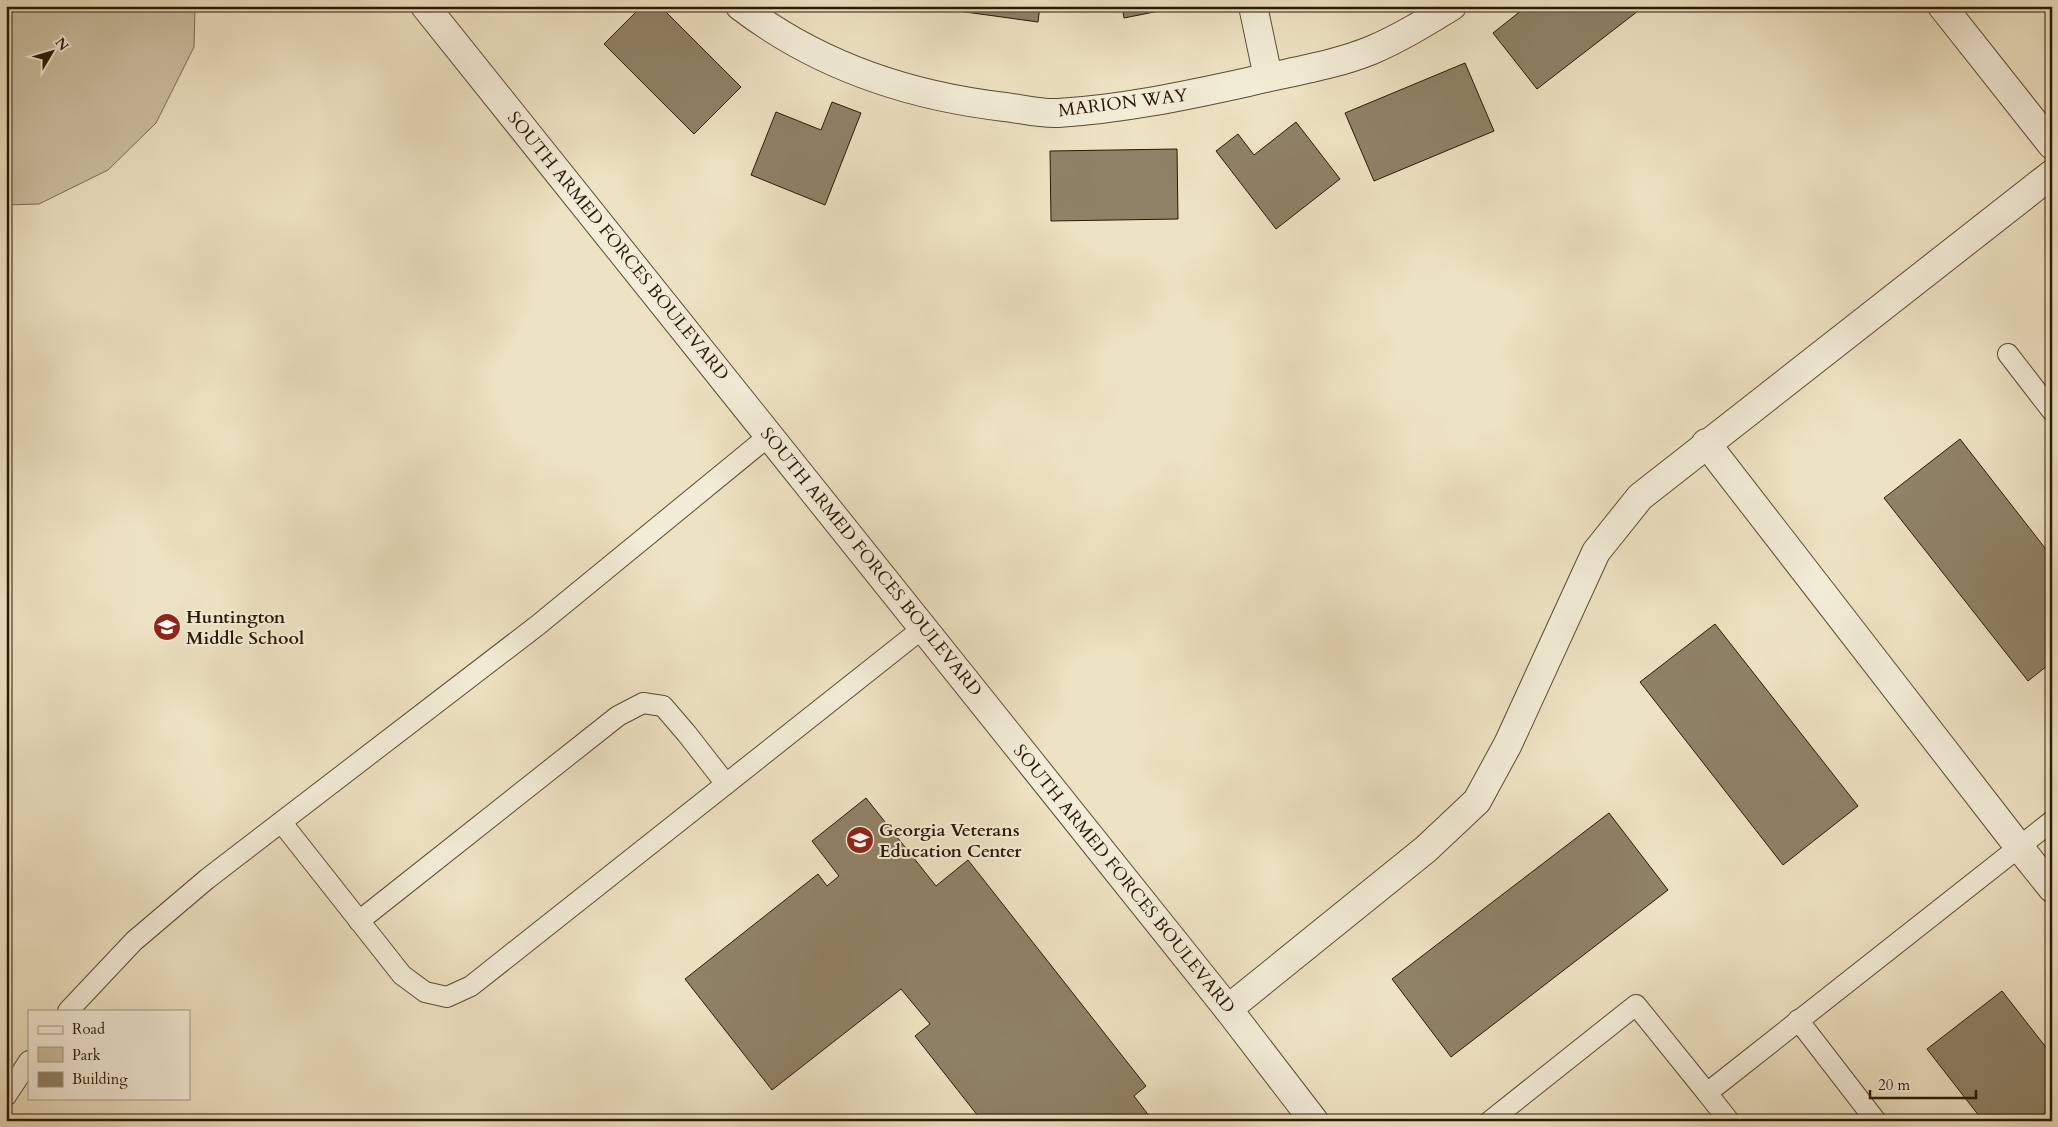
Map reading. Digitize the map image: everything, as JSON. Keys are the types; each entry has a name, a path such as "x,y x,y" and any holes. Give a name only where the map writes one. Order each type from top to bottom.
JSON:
{"street":[{"name":"SOUTH ARMED FORCES BOULEVARD","path":"426,6 1228,1009 1314,1121"},
{"name":"MARION WAY","path":"740,6 785,38 820,57 894,85 973,104 1055,113 1141,104 1333,63 1371,50 1412,30 1452,6"},
{"path":"1253,6 1268,77"},
{"path":"1942,6 2052,145"},
{"path":"1228,1009 1426,849 1477,801 1508,744 1596,552 1640,497 1706,443 2052,174"},
{"path":"1706,443 2018,847 2052,888"}],"lane":[{"path":"2008,354 2052,411"},
{"path":"69,1010 134,941 207,879 538,625 770,435"},
{"path":"282,823 402,975 425,992 447,997 471,986 923,628"},
{"path":"359,921 618,716 643,703 663,706 726,784"},
{"path":"1707,1093 2052,821"},
{"path":"1490,1121 1636,1005 1728,1121"},
{"path":"1798,1020 1876,1121"},
{"path":"6,1096 28,1063"}],"green space":[{"path":"6,6 195,6 194,47 156,123 108,170 39,204 6,205"}],"building":[{"path":"642,6 660,6 741,87 694,134 604,44"},
{"path":"922,6 1040,6 1038,22"},
{"path":"1122,6 1184,6 1124,18"},
{"path":"1527,6 1634,6 1638,11 1537,89 1493,33"},
{"path":"1465,63 1494,131 1374,181 1345,113"},
{"path":"832,102 861,113 825,205 751,175 776,112 821,130"},
{"path":"1296,122 1340,179 1276,229 1216,151 1238,134 1254,155"},
{"path":"1177,149 1178,219 1051,221 1050,151"},
{"path":"1960,439 2052,557 2052,662 2028,681 1884,498"},
{"path":"1715,624 1858,806 1783,865 1640,682"},
{"path":"866,798 936,886 968,860 1146,1086 1134,1096 1153,1121 1001,1121 997,1115 990,1121 982,1121 915,1036 930,1024 901,989 772,1090 685,979 818,874 827,886 839,876 812,841"},
{"path":"1609,813 1668,890 1451,1057 1392,979"},
{"path":"2002,991 2052,1055 2052,1121 1983,1121 1927,1049"}],"place":[{"name":"Huntington Middle School","path":"167,627"},
{"name":"Georgia Veterans Education Center","path":"860,840"}]}
